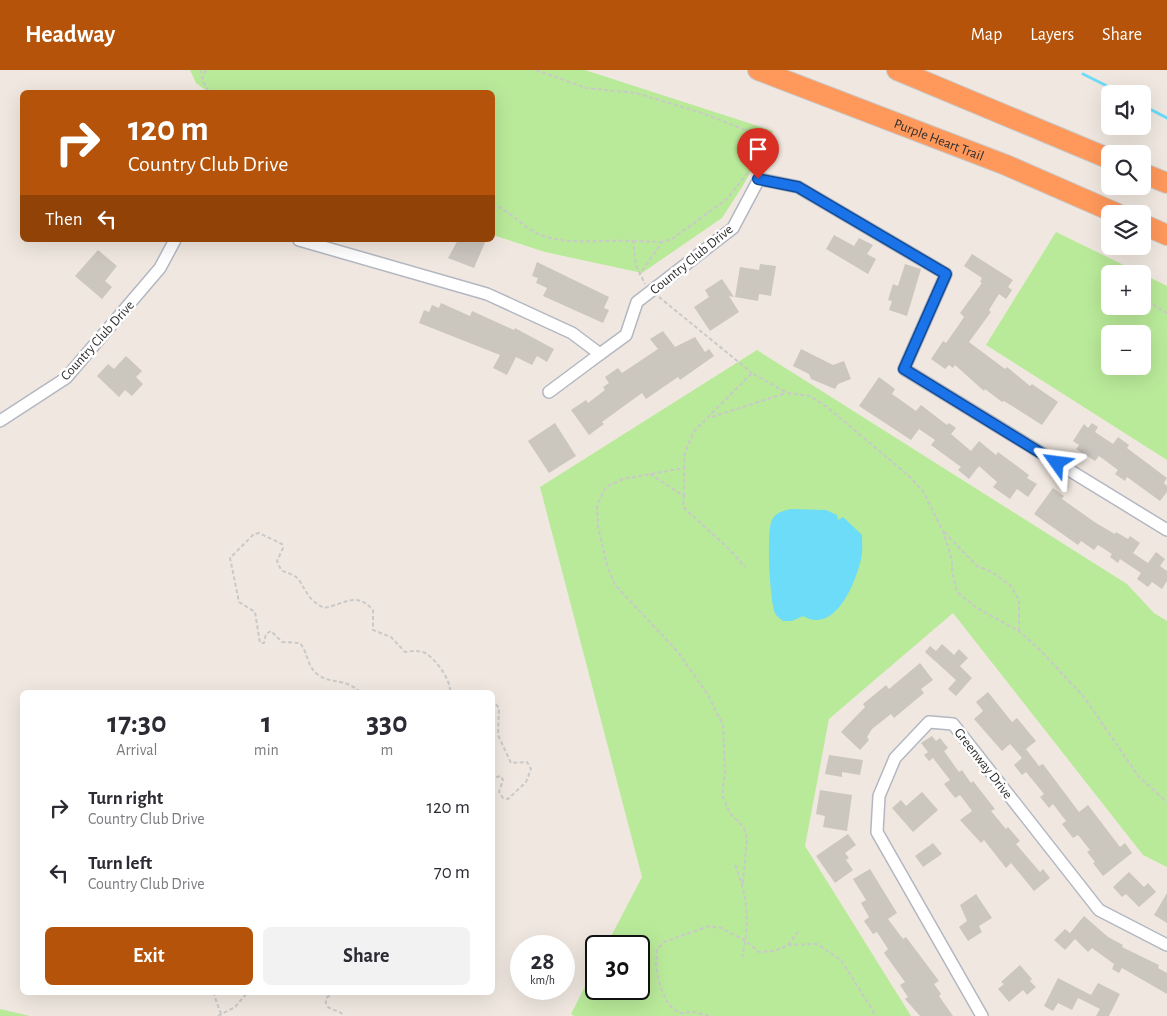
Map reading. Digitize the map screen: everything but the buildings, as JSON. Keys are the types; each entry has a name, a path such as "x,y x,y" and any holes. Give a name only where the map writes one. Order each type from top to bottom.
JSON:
{"highway":[{"name":"Purple Heart Trail","path":"758,70 1006,165 1101,207"},
{"path":"897,70 1101,155"},
{"path":"1151,177 1167,183"},
{"path":"1151,228 1167,235"}],"street":[{"name":"Country Club Drive","path":"549,392 626,335 637,302 733,228 758,179 798,187 946,274 904,369 1167,530"},
{"name":"Country Club Drive","path":"0,421 66,378 160,268 174,242"},
{"path":"306,242 487,294 572,333 600,354"},
{"name":"Greenway Drive","path":"982,1016 877,832 879,796 895,758 929,722 953,724 1099,910 1167,945"}],"path":[{"path":"201,70 202,80 208,90"},
{"path":"202,80 206,70"},
{"path":"495,205 508,210 526,226 540,234 576,242 606,240 662,242 672,239 728,198 765,150 763,137 702,114 636,93 586,88 536,70"},
{"path":"633,241 634,256 640,275 651,291 752,373 787,393 810,396 827,407 910,477 923,491 943,531 952,560 952,571 957,592 977,608 1019,631 1040,650 1084,697 1139,777 1167,802"},
{"path":"640,275 662,242"},
{"path":"1151,303 1167,313"},
{"path":"745,567 729,549 683,507 684,468 685,452 694,431 752,373"},
{"path":"710,417 787,393"},
{"path":"684,468 623,479 606,487 597,506 598,527 607,565 616,585 678,652 718,713 723,725 724,772 722,796 730,813 744,828 747,838 743,883 748,925 742,957"},
{"path":"650,474 684,496"},
{"path":"943,531 977,566 992,572 1010,585 1019,600 1019,631"},
{"path":"358,690 341,680 324,678 317,674 310,666 307,652 300,643 282,642 271,631 266,634 264,643 260,642 255,612 239,602 230,564 230,558 254,534 262,533 282,544 283,548 277,561 281,570 297,578 305,593 318,605 324,608 351,600 361,600 368,604 373,610 373,630 391,637 405,652 419,651 431,657 450,690"},
{"path":"495,703 499,708 498,735 505,755 511,763 527,762 531,769 526,782 508,799 503,798 499,792 503,780 501,776 495,777"},
{"path":"735,865 743,883"},
{"path":"709,1016 694,1012 678,1012 668,1004 660,986 656,966 657,950 664,942 709,926 721,928 746,941 759,952 775,951 788,945 817,944 841,960 876,1016"},
{"path":"788,945 798,932"},
{"path":"214,995 222,1016"},
{"path":"218,1016 222,1016 243,1001 246,995"},
{"path":"330,995 326,998 325,1004 328,1009 340,1012 344,1016"}],"green space":[{"path":"190,70 585,70 773,131 744,184 722,218 642,273 545,252 495,236 495,90 205,90 196,83"},
{"path":"1056,232 1124,265 1101,265 1101,315 1151,315 1151,278 1167,286 1167,460 986,345"},
{"path":"757,350 1127,584 1154,613 1167,621 1167,867 1143,855 953,613 829,719 805,846 911,1016 574,1016 571,1014 585,987 585,1000 650,1000 650,935 612,935 642,877 540,487"},
{"path":"0,1009 30,1016 0,1016"}],"water":[{"path":"791,509 826,510 837,515 838,520 843,517 862,535 862,556 849,592 834,612 825,618 814,620 803,616 792,621 783,621 775,613 769,566 770,527 776,515"}],"waterway":[{"path":"1083,74 1105,85"},
{"path":"1151,110 1167,118"}],"route":[{"path":"758,179 798,187 946,274 904,369 1057,463"}]}
